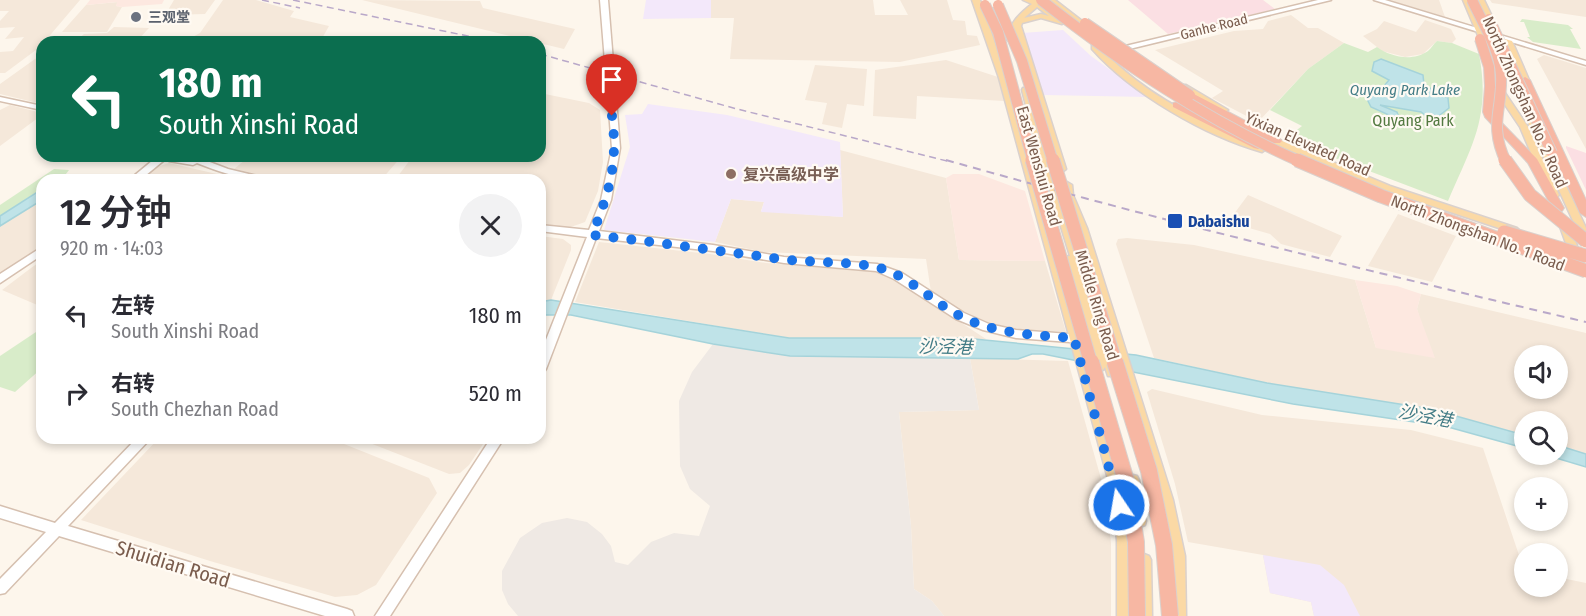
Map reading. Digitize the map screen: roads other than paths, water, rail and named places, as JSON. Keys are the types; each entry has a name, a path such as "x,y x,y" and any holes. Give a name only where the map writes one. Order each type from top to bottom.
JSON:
{"highway":[{"path":"975,0 1002,52"},
{"name":"Middle Ring Road","path":"982,0 998,32 1126,481 1136,542 1137,616"},
{"name":"Middle Ring Road","path":"995,0 1022,62 1149,471 1164,545 1170,616"},
{"path":"1004,0 1022,62"},
{"path":"1050,0 1062,15 1086,24 1270,147"},
{"path":"1466,0 1487,58 1490,117 1533,161 1558,208"},
{"path":"1472,0 1500,68 1496,134 1504,157 1517,178 1537,200 1585,234"},
{"path":"1039,1 1108,60 1177,105 1270,147"},
{"name":"Yixian Elevated Road","path":"1039,1 1132,70 1185,104 1235,131 1313,167 1583,267"},
{"path":"1480,3 1508,70 1508,93 1503,119 1511,158 1530,185 1585,234"},
{"path":"1480,3 1510,59 1563,176 1567,196"},
{"name":"Yixian Elevated Road","path":"1062,15 1177,94 1281,148 1583,267"},
{"path":"1525,80 1586,213"}],"main road":[{"name":"East Wenshui Road","path":"975,0 1003,78 1119,505 1124,540 1124,616"},
{"name":"East Wenshui Road","path":"982,0 991,13 1008,59 1049,204 1081,287"},
{"path":"1027,0 1039,1 1062,15 1136,83 1169,104 1248,145 1270,147"},
{"path":"1050,0 1173,89 1270,147 1387,188 1469,223 1583,267"},
{"name":"North Zhongshan No. 2 Road","path":"1466,0 1494,64 1497,87 1532,141 1583,267"},
{"path":"1017,22 1039,1"},
{"name":"North Zhongshan No. 2 Road","path":"1480,3 1509,63 1549,162 1585,234"},
{"path":"1017,22 1041,16 1062,15"},
{"name":"East Wenshui Road","path":"1017,22 1070,201 1074,206 1107,304 1167,500 1178,556 1179,616"},
{"name":"East Wenshui Road","path":"1017,22 1011,39 1095,343 1152,508 1160,560 1162,616"},
{"name":"North Zhongshan No. 2 Road","path":"1508,41 1525,80"},
{"path":"1509,63 1525,80"},
{"path":"1032,114 1041,102"},
{"name":"North Zhongshan No. 1 Road","path":"1270,147 1439,219 1583,267"},
{"path":"1439,219 1583,267"},
{"path":"1064,305 1081,287 1107,304"},
{"name":"East Wenshui Road","path":"1095,343 1106,353 1105,367 1130,469 1143,536 1145,616"},
{"path":"1119,505 1143,536"},
{"path":"1152,508 1174,535"}],"street":[{"path":"546,354 606,200 616,147 604,0"},
{"name":"Ganhe Road","path":"1103,55 1327,0"},
{"path":"1378,0 1497,38 1586,63"},
{"path":"0,99 36,107"},
{"path":"142,174 156,162"},
{"path":"203,162 238,174"},
{"path":"546,229 713,248 784,260 877,268 898,276 946,309 980,325 1075,343 1120,345"},
{"path":"0,279 36,254"},
{"path":"0,588 139,444"},
{"path":"382,616 494,444"},
{"name":"Shuidian Road","path":"0,512 346,616"}],"water":[{"name":"Quyang Park Lake","path":"1381,59 1423,75 1424,85 1448,98 1449,108 1436,118 1430,119 1421,112 1380,105 1397,112 1400,120 1371,107 1365,95 1379,92 1389,80 1372,71 1374,62"},
{"path":"36,193 36,204 0,226 0,216"},
{"name":"沙泾港","path":"551,300 789,338 964,338 1136,355 1267,383 1431,409 1514,432 1514,445 1448,427 1293,404 1043,354 1032,354 1018,359 790,356 713,344 571,315 546,315 546,301"},
{"path":"1568,448 1586,454 1586,467 1568,462"}],"railway":[{"path":"262,0 300,8"},
{"path":"293,0 468,36"},
{"path":"546,56 737,109 951,162"},
{"path":"946,160 1265,245 1586,322"}],"place":[{"name":"三观堂","path":"136,17"},
{"name":"复兴高级中学","path":"731,174"},
{"name":"Dabaishu","path":"1175,221"}],"park label":[{"name":"Quyang Park","path":"1413,120"}]}
